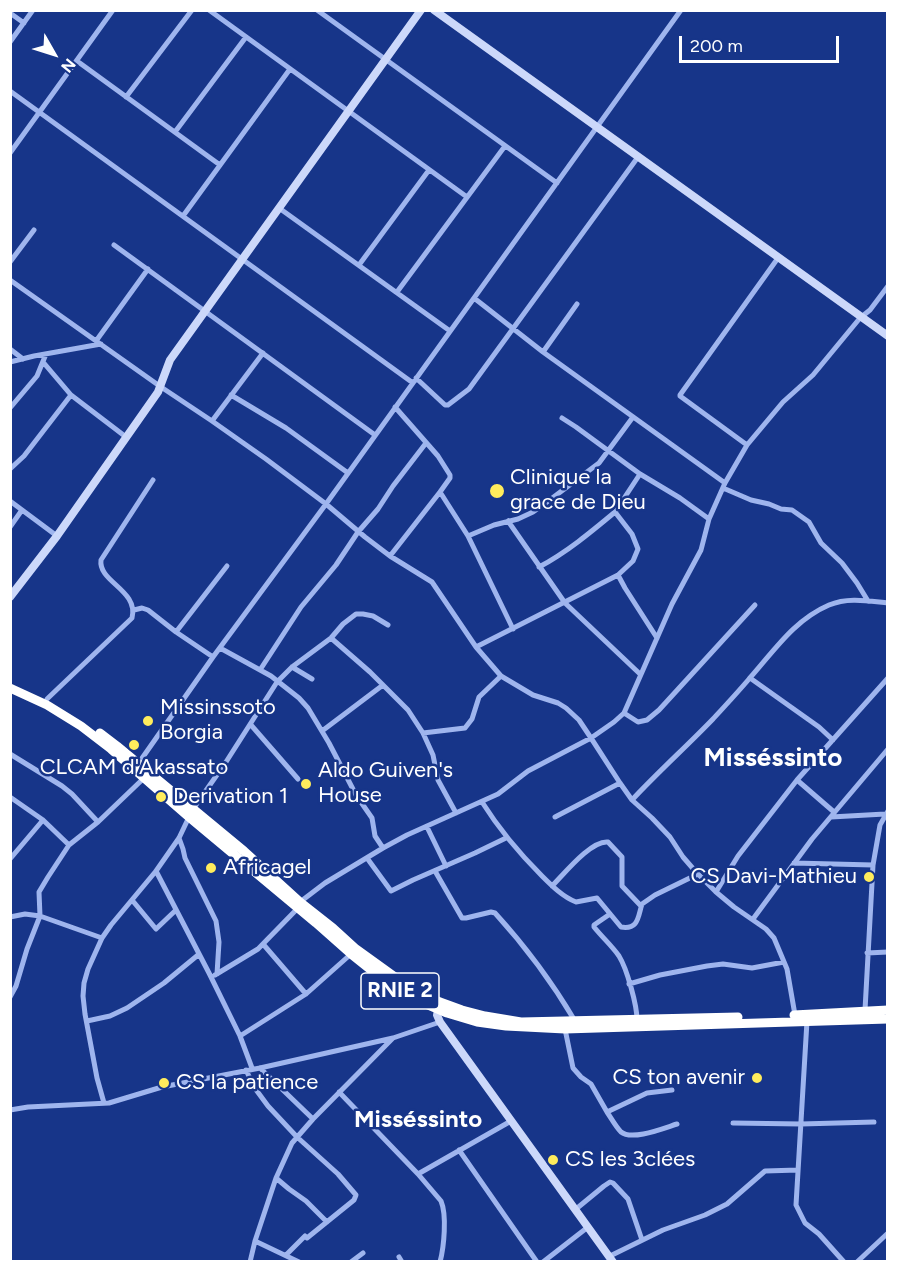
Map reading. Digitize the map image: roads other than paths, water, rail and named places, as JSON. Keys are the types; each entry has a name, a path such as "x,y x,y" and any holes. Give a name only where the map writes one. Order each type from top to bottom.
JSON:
{"highway":[{"name":"RNIE 2","path":"10,682 82,719 138,764 191,813"},
{"name":"RNIE 2","path":"10,688 47,705 81,726 144,778 244,851 351,954 386,982 412,998 485,1016 521,1022 795,1015 888,1010"},
{"name":"RNIE 2","path":"299,905 333,928 356,949 399,980 440,1006 459,1017 488,1023 515,1027 580,1029 888,1019"}],"street":[{"path":"10,42 33,10"},
{"path":"10,153 113,10"},
{"path":"126,97 192,10"},
{"path":"209,10 467,197"},
{"path":"317,10 557,183"},
{"path":"11,593 57,536 160,387 170,360 421,10"},
{"path":"434,10 888,336"},
{"path":"138,764 681,10"},
{"path":"10,13 24,23"},
{"path":"175,132 246,37"},
{"path":"76,61 220,165"},
{"path":"183,216 290,69"},
{"path":"10,91 414,381 443,405 447,405 471,386 638,157"},
{"path":"397,292 505,146"},
{"path":"358,265 429,170"},
{"path":"279,208 450,331"},
{"path":"10,262 34,230"},
{"path":"114,245 375,435"},
{"path":"747,445 680,396 778,258"},
{"path":"10,362 98,343 148,269"},
{"path":"10,280 160,387 212,420 326,504 390,556 407,568 428,578 476,647 501,676 533,695 558,703 579,720 632,801 670,837 683,857 716,892 766,928 774,938 784,962 795,1015"},
{"path":"214,976 248,956 263,944 299,905 325,883 383,848 498,794 528,771 591,738 624,713 672,604 701,550 709,519 724,485 747,445 783,402 813,375 888,286"},
{"path":"474,298 543,352 724,485 751,500 768,503 780,509 792,510 809,522 821,543 858,583 867,601"},
{"path":"543,352 577,304"},
{"path":"10,349 23,358"},
{"path":"212,420 263,353"},
{"path":"10,408 31,384 46,354"},
{"path":"44,362 71,395 126,437"},
{"path":"10,469 24,456 71,395"},
{"path":"231,395 286,428 348,473"},
{"path":"390,556 450,478 438,456 395,407"},
{"path":"468,536 533,512 599,463 633,417"},
{"path":"562,418 640,474 709,519"},
{"path":"260,670 292,618 336,565 358,532 378,509 426,443"},
{"path":"539,567 578,542 615,512 640,474"},
{"path":"47,699 132,618 134,610 125,594 104,572 100,564 153,480"},
{"path":"440,492 468,536 513,629"},
{"path":"10,501 57,536"},
{"path":"10,527 22,510"},
{"path":"476,647 618,575 633,561 638,549 632,534 615,512"},
{"path":"507,521 564,603 640,674"},
{"path":"176,632 227,566"},
{"path":"618,575 657,638"},
{"path":"632,801 702,730 796,625 829,605 843,601 888,603"},
{"path":"624,713 638,722 647,720 659,710 755,604"},
{"path":"134,610 142,608 148,610 213,657"},
{"path":"104,1103 97,1078 83,996 88,969 102,938 156,871 277,682 292,667 331,638 356,614 373,616 388,625"},
{"path":"331,638 408,710 423,733 433,755 438,780 456,813"},
{"path":"220,648 260,670 303,703 322,730 356,795 372,818 375,836 383,848"},
{"path":"292,667 312,679"},
{"path":"423,733 465,728 472,719 479,697 501,676"},
{"path":"750,678 819,727 833,740"},
{"path":"716,892 738,856 797,780 888,678"},
{"path":"322,730 383,685"},
{"path":"250,725 298,779"},
{"path":"753,919 812,839 888,749"},
{"path":"10,754 63,786 98,822"},
{"path":"10,997 16,986 40,916 39,892 69,845 98,822 144,778"},
{"path":"797,780 832,815 886,813 880,825 873,865 865,1010"},
{"path":"555,817 620,783"},
{"path":"10,797 43,820 69,845"},
{"path":"482,802 506,838 552,886 576,902 597,898 621,927 630,928 640,918 641,906 655,895 698,874"},
{"path":"10,859 43,820"},
{"path":"427,827 446,866"},
{"path":"179,837 185,858 216,921 219,942 214,976"},
{"path":"367,858 391,891 506,838"},
{"path":"552,886 583,854 600,843 608,842 622,857 622,886 641,906"},
{"path":"794,863 873,865"},
{"path":"156,871 198,955 214,976 240,1036 259,1095 297,1137 338,1174 356,1195 354,1200 307,1238 305,1236 286,1255"},
{"path":"435,871 462,918 495,913 537,961 580,1029"},
{"path":"132,900 156,929 176,910"},
{"path":"10,917 25,914 40,916 102,938"},
{"path":"610,914 593,926 618,955 625,967 637,1020"},
{"path":"263,944 306,994"},
{"path":"867,953 888,952"},
{"path":"240,1036 306,994 351,954"},
{"path":"87,1021 116,1014 127,1008 164,983 198,955"},
{"path":"629,984 707,966 723,964 752,968 784,962"},
{"path":"440,1006 437,1016 440,1022 611,1259 668,1227 705,1215 727,1204 765,1171 798,1170"},
{"path":"807,1021 796,1205 805,1223 819,1234 844,1262"},
{"path":"10,1110 37,1106 104,1103 162,1087 393,1038 440,1022"},
{"path":"565,1029 573,1068 591,1084 621,1132 632,1136 677,1124"},
{"path":"250,1262 276,1178 292,1143 393,1038"},
{"path":"260,1068 313,1119"},
{"path":"608,1112 647,1093 672,1090"},
{"path":"339,1092 441,1201 443,1234 440,1262"},
{"path":"418,1174 511,1121"},
{"path":"733,1123 874,1122"},
{"path":"459,1150 537,1262"},
{"path":"276,1178 306,1201 327,1222"},
{"path":"576,1209 604,1186 610,1182 613,1183 628,1199 642,1240"},
{"path":"543,1262 588,1227"},
{"path":"858,1262 888,1233"},
{"path":"255,1241 299,1262"},
{"path":"351,1262 363,1253"}],"place":[{"name":"Clinique la grace de Dieu","path":"497,491"},
{"name":"Missinssoto Borgia","path":"148,721"},
{"name":"CLCAM d'Akassato","path":"134,745"},
{"name":"Aldo Guiven's House","path":"306,784"},
{"name":"Derivation 1","path":"161,797"},
{"name":"Africagel","path":"211,868"},
{"name":"CS Davi-Mathieu","path":"869,877"},
{"name":"CS ton avenir","path":"757,1078"},
{"name":"CS la patience","path":"164,1083"},
{"name":"CS les 3clées","path":"553,1160"}],"district":[{"name":"Misséssinto","path":"773,758"},
{"name":"Misséssinto","path":"418,1120"}]}
